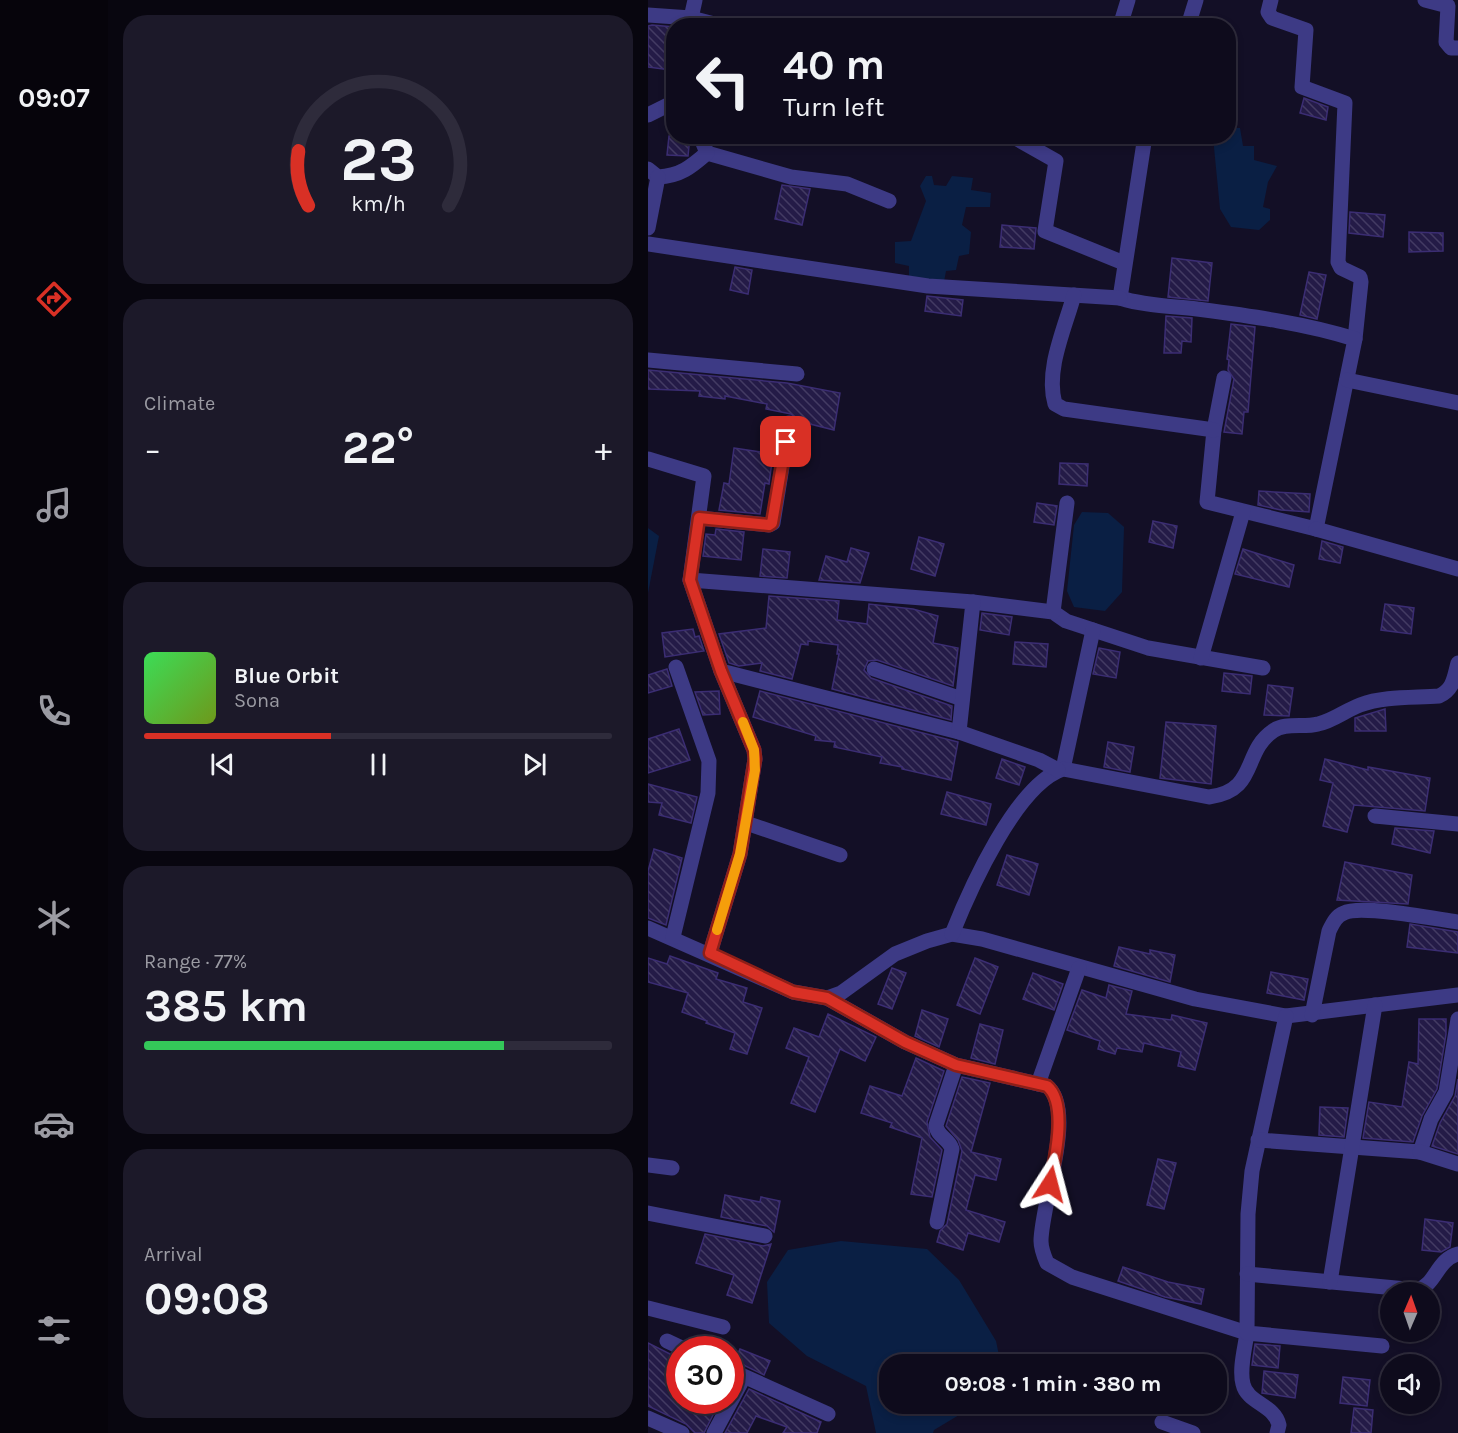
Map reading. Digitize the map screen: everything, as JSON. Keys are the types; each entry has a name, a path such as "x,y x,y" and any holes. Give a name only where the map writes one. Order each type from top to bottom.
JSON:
{"street":[{"path":"691,18 695,0"},
{"path":"1122,18 1128,0"},
{"path":"1190,18 1196,0"},
{"path":"1271,0 1268,12 1272,18 1306,30 1302,87 1345,103 1338,262 1341,268 1360,277 1361,282 1355,339 1316,529"},
{"path":"1425,0 1448,6 1446,42 1451,48 1458,48"},
{"path":"648,15 666,18"},
{"path":"648,115 666,106"},
{"path":"703,144 707,153"},
{"path":"1026,144 1056,161 1046,231 1124,263"},
{"path":"1120,298 1144,144"},
{"path":"648,228 653,173 674,176 688,170 707,153"},
{"path":"707,153 791,177 847,184 889,201"},
{"path":"648,244 892,282 1120,298 1146,305 1196,309 1323,329 1355,339"},
{"path":"1074,295 1054,367 1052,392 1055,404 1064,409 1214,430"},
{"path":"648,360 797,374"},
{"path":"1224,378 1214,430 1206,499 1211,505 1316,529 1458,569"},
{"path":"1347,380 1458,403"},
{"path":"699,518 769,525 772,523 789,423"},
{"path":"648,459 704,476 690,580 721,671 754,750 755,770 740,854 710,953"},
{"path":"1053,612 1067,503"},
{"path":"1201,658 1243,512"},
{"path":"690,580 973,602 1053,612 1066,621 1148,648 1263,668"},
{"path":"959,732 973,602"},
{"path":"1061,770 1093,630"},
{"path":"721,671 959,732 1061,770 1209,797 1225,795 1238,787 1266,738 1273,731 1281,727 1317,725 1369,703 1439,696 1453,685 1458,663"},
{"path":"673,937 708,794 710,773 709,761 676,667"},
{"path":"874,669 962,699"},
{"path":"952,934 974,880 992,846 1033,790 1052,773 1061,770"},
{"path":"1376,816 1458,824"},
{"path":"746,823 840,855"},
{"path":"1312,1015 1329,931 1334,920 1344,912 1377,912 1458,922"},
{"path":"648,928 710,953 793,992 827,998 905,1042 956,1065 1047,1086 1054,1091 1058,1108 1054,1162 1041,1241 1047,1263 1072,1277 1247,1333 1382,1346"},
{"path":"827,998 840,993 895,954 927,940 952,934 982,939 1195,999 1286,1016 1312,1015 1458,995"},
{"path":"1038,1084 1080,968"},
{"path":"1330,1282 1375,1005"},
{"path":"1277,1433 1279,1425 1274,1414 1249,1395 1243,1385 1247,1333 1248,1214 1252,1171 1286,1016"},
{"path":"1420,1152 1431,1119 1446,1092 1458,1019"},
{"path":"937,1222 952,1149 939,1134 936,1125 956,1065"},
{"path":"1258,1140 1420,1152 1458,1164"},
{"path":"648,1165 672,1168"},
{"path":"648,1213 765,1236"},
{"path":"1247,1274 1417,1290 1430,1284 1446,1258 1458,1254"},
{"path":"648,1308 723,1327"},
{"path":"744,1376 828,1414"},
{"path":"714,1433 721,1414"},
{"path":"1162,1422 1193,1433"},
{"path":"653,1424 682,1433"}],"water":[{"path":"1236,128 1240,128 1243,146 1254,146 1254,160 1277,166 1268,182 1263,207 1270,209 1270,220 1259,230 1231,227 1220,209 1214,144 1236,144"},
{"path":"926,176 932,176 934,185 946,186 952,176 973,178 971,190 991,193 990,207 966,207 962,225 971,232 969,254 959,256 956,270 946,271 944,282 909,276 909,266 895,263 895,242 911,241 926,201 920,186"},
{"path":"1082,512 1108,513 1124,527 1122,592 1105,611 1074,607 1067,591 1074,525"},
{"path":"648,528 659,536 648,593"},
{"path":"841,1241 927,1249 959,1280 996,1341 999,1354 879,1354 879,1414 961,1414 934,1430 933,1433 876,1433 866,1386 807,1356 769,1323 767,1282 788,1250"}],"building":[{"path":"648,26 666,26 666,69 648,67"},
{"path":"1304,98 1328,107 1326,120 1300,113"},
{"path":"668,144 689,144 688,156 667,155"},
{"path":"782,185 810,189 802,225 775,219"},
{"path":"1350,212 1385,215 1383,237 1349,233"},
{"path":"1002,225 1036,228 1034,249 1000,247"},
{"path":"1409,232 1443,233 1443,251 1409,252"},
{"path":"1172,258 1212,263 1208,301 1168,297"},
{"path":"735,267 752,270 748,294 730,290"},
{"path":"1309,272 1326,275 1317,319 1300,315"},
{"path":"927,296 963,300 961,316 925,311"},
{"path":"1166,316 1192,318 1191,342 1182,341 1181,353 1164,353"},
{"path":"1231,324 1255,327 1248,412 1244,412 1242,434 1224,432 1234,379 1228,370 1229,360 1227,359"},
{"path":"648,370 787,383 840,393 834,430 798,421 791,414 766,409 767,404 725,396 725,399 699,396 700,391 648,389"},
{"path":"734,448 773,454 769,484 765,483 760,514 719,510 724,483 729,484"},
{"path":"1060,463 1088,464 1087,486 1059,484"},
{"path":"1259,491 1310,494 1309,512 1281,510 1258,505"},
{"path":"1037,503 1057,506 1054,525 1034,522"},
{"path":"1153,521 1177,526 1173,548 1149,542"},
{"path":"716,529 744,532 741,560 703,556 706,534 715,535"},
{"path":"919,537 944,544 935,576 911,569"},
{"path":"1322,541 1343,547 1340,563 1319,559"},
{"path":"851,548 869,553 860,583 819,580 826,556 847,562"},
{"path":"763,549 790,552 787,578 760,576"},
{"path":"1243,549 1294,565 1289,587 1235,574"},
{"path":"769,596 839,601 837,620 867,624 869,604 913,609 938,616 933,643 958,648 953,686 877,660 868,661 864,670 871,678 952,706 951,720 832,689 839,654 837,654 838,645 808,641 808,645 801,644 792,679 760,671 762,663 739,666 729,663 719,634 766,628"},
{"path":"1385,604 1414,608 1411,634 1381,630"},
{"path":"982,613 1012,617 1009,635 980,630"},
{"path":"693,629 695,637 699,636 704,651 665,657 662,633"},
{"path":"1015,642 1048,644 1046,667 1013,664"},
{"path":"1099,648 1120,652 1116,678 1093,674"},
{"path":"667,669 672,686 648,693 648,675"},
{"path":"1224,673 1252,676 1250,694 1222,691"},
{"path":"1268,685 1293,688 1289,716 1264,715"},
{"path":"719,691 720,714 703,715 695,692"},
{"path":"760,691 958,742 951,780 880,763 882,757 834,747 835,742 815,740 816,736 753,717"},
{"path":"1385,709 1386,731 1355,731 1355,718"},
{"path":"1166,722 1216,726 1211,784 1160,778"},
{"path":"679,729 690,760 648,773 648,739"},
{"path":"1108,742 1134,747 1130,772 1104,767"},
{"path":"1002,759 1025,767 1019,785 996,778"},
{"path":"1325,759 1368,770 1368,767 1430,778 1425,811 1354,805 1347,832 1323,826 1333,783 1320,780"},
{"path":"648,784 697,797 691,823 659,815 662,803 648,802"},
{"path":"947,792 991,804 986,825 941,814"},
{"path":"1395,828 1434,831 1430,853 1392,844"},
{"path":"654,849 682,858 666,925 648,918 648,871"},
{"path":"1007,855 1038,864 1029,895 997,885"},
{"path":"1345,862 1412,875 1408,904 1337,900"},
{"path":"1410,924 1458,932 1458,953 1407,947"},
{"path":"1119,947 1150,954 1150,950 1175,955 1170,982 1114,966"},
{"path":"670,956 718,973 716,979 747,988 743,1002 762,1008 747,1054 730,1049 735,1033 682,1012 688,993 648,982 648,958 667,964"},
{"path":"975,958 998,967 980,1014 957,1005"},
{"path":"892,968 906,973 892,1009 878,1004"},
{"path":"1271,972 1308,979 1304,1000 1267,993"},
{"path":"1033,973 1063,984 1054,1010 1023,999"},
{"path":"1109,985 1132,991 1126,1014 1171,1020 1172,1015 1207,1023 1195,1070 1178,1066 1181,1052 1144,1043 1142,1052 1117,1048 1115,1054 1098,1049 1100,1041 1067,1030 1082,990 1106,998"},
{"path":"922,1010 948,1019 939,1047 915,1036"},
{"path":"828,1014 876,1037 865,1061 840,1049 815,1112 791,1103 809,1057 786,1048 794,1028 819,1037"},
{"path":"1419,1019 1446,1019 1446,1034 1437,1089 1422,1116 1413,1142 1363,1138 1369,1102 1402,1107 1409,1062 1418,1064"},
{"path":"980,1024 1003,1030 995,1064 971,1058"},
{"path":"916,1058 944,1071 927,1122 930,1137 942,1150 932,1197 911,1194 922,1138 890,1127 892,1123 861,1113 870,1086 902,1096"},
{"path":"962,1077 990,1083 971,1152 1001,1159 996,1180 975,1175 966,1210 1005,1222 999,1242 968,1233 963,1250 937,1242 940,1231 947,1224 962,1151 958,1140 946,1126"},
{"path":"1458,1079 1458,1154 1432,1146 1440,1123 1455,1096"},
{"path":"1320,1107 1348,1108 1344,1137 1319,1135"},
{"path":"1158,1159 1176,1163 1164,1209 1147,1205"},
{"path":"725,1195 760,1202 761,1197 780,1201 774,1232 767,1226 721,1217"},
{"path":"1425,1219 1453,1223 1450,1247 1441,1252 1422,1250"},
{"path":"705,1234 763,1246 771,1244 752,1303 727,1295 734,1275 696,1263"},
{"path":"1123,1267 1168,1282 1204,1289 1201,1304 1165,1297 1118,1281"},
{"path":"648,1343 666,1352 666,1414 714,1414 704,1433 695,1433 686,1424 648,1406"},
{"path":"1255,1344 1280,1346 1278,1368 1252,1365"},
{"path":"744,1351 770,1361 764,1375 744,1365"},
{"path":"1264,1371 1298,1375 1295,1398 1262,1393"},
{"path":"1343,1377 1370,1380 1367,1406 1340,1403"},
{"path":"749,1389 821,1422 817,1433 783,1433 787,1427 756,1416 747,1433 725,1433 735,1414 744,1414 744,1398"},
{"path":"1354,1408 1373,1410 1371,1433 1351,1433"}],"slow traffic":[{"path":"717,930 740,854 755,770 754,750 743,722"}],"route":[{"path":"786,442 772,523 769,525 699,518 690,580 721,671 754,750 755,759 740,854 710,953 793,992 827,998 905,1042 956,1065 1047,1086 1054,1091 1059,1114 1050,1184"}]}
